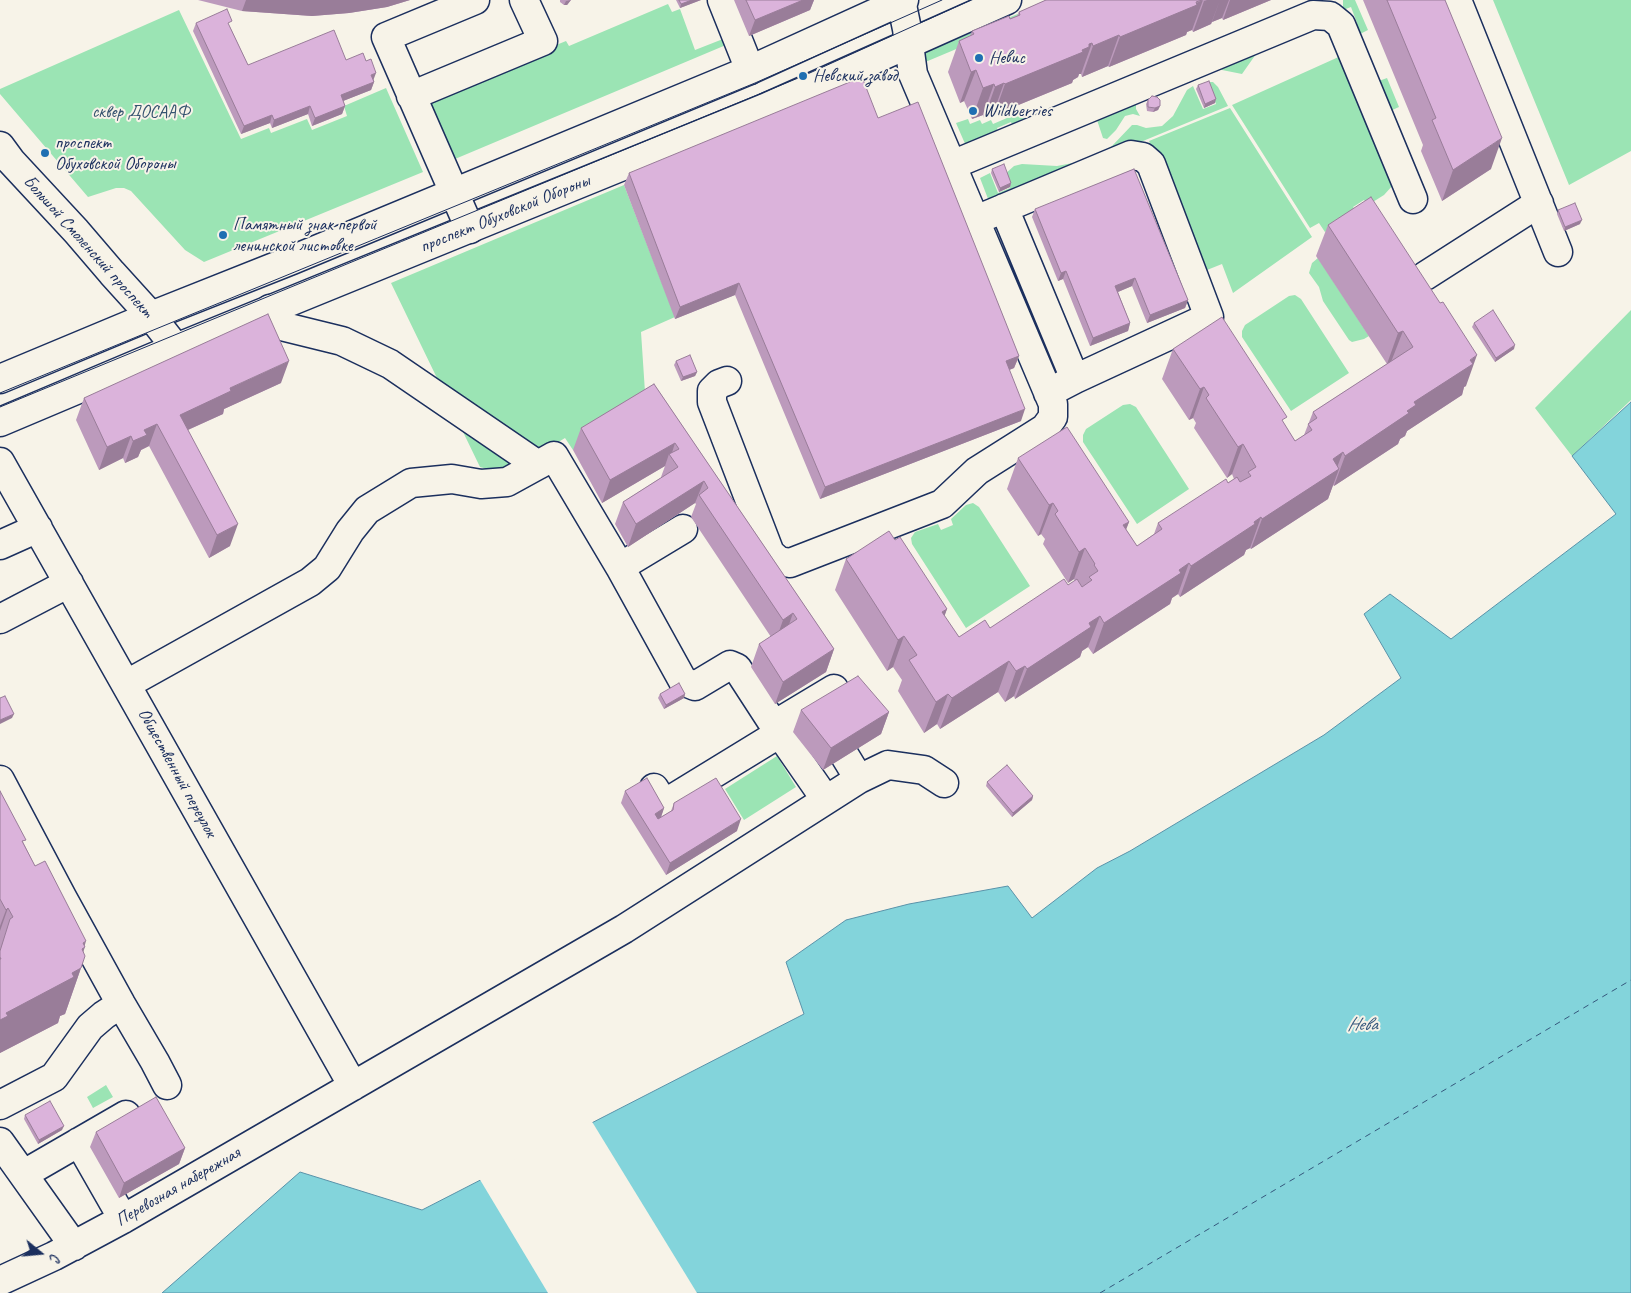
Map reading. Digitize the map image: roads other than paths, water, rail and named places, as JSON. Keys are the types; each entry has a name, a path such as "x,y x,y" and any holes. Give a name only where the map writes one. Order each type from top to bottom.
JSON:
{"main road":[{"path":"470,229 386,37 475,0"},
{"path":"411,96 543,41 524,0"},
{"path":"722,0 750,70"},
{"path":"0,379 750,70 902,0 914,74 1053,404 1053,417 1045,428 977,471 942,504 790,563 778,561 770,553 712,402 712,391 719,384 727,381"},
{"name":"проспект Обуховской Обороны","path":"0,422 176,348 765,108 1007,0"},
{"path":"1457,0 1558,252"},
{"path":"952,165 1313,15 1330,16 1341,25 1413,199"},
{"name":"Большой Смоленский проспект","path":"0,146 11,161 151,316 176,348"},
{"path":"976,220 1131,155 1143,158 1151,164 1209,317 1048,393"},
{"path":"1425,276 1539,203"},
{"path":"1004,208 1075,379"},
{"path":"270,310 277,325 342,341 390,364 538,465"},
{"path":"127,684 310,582 327,568 350,531 367,510 411,483 452,478 481,484 507,482 554,456 620,567 684,682 694,686 730,665 737,668 826,800"},
{"name":"Общественный переулок","path":"0,462 353,1086"},
{"path":"0,545 38,528"},
{"path":"620,567 683,529"},
{"path":"0,618 69,583"},
{"path":"654,788 664,804 777,729 811,713 834,690"},
{"path":"844,756 859,779"},
{"name":"Перевозная набережная","path":"0,1281 74,1246 123,1219 189,1170 353,1086 624,929 859,779 888,765 924,770 944,782"},
{"path":"0,780 121,1004 156,1062 159,1093 24,1174"},
{"path":"0,1105 54,1077 90,1027 121,1004"},
{"path":"0,1142 74,1246"},
{"path":"79,1142 123,1219"}],"water":[{"name":"Нева","path":"1631,402 1631,1293 162,1293 300,1172 422,1210 804,1014 786,962 846,920 909,904 1008,886 1032,918 1097,868 1130,851 1324,735 1401,678 1364,614 1390,594 1451,639 1616,514 1572,456"}],"tram line":[{"path":"0,393 755,83 942,0"},
{"path":"0,407 803,76 971,0"}],"place":[{"name":"Невис","path":"979,58"},
{"name":"Невский завод","path":"803,76"},
{"name":"Wildberries","path":"973,111"},
{"name":"проспект Обуховской Обороны","path":"45,153"},
{"name":"Памятный знак первой ленинской листовке","path":"223,235"}],"park label":[{"name":"сквер ДОСААФ","path":"141,112"}]}
